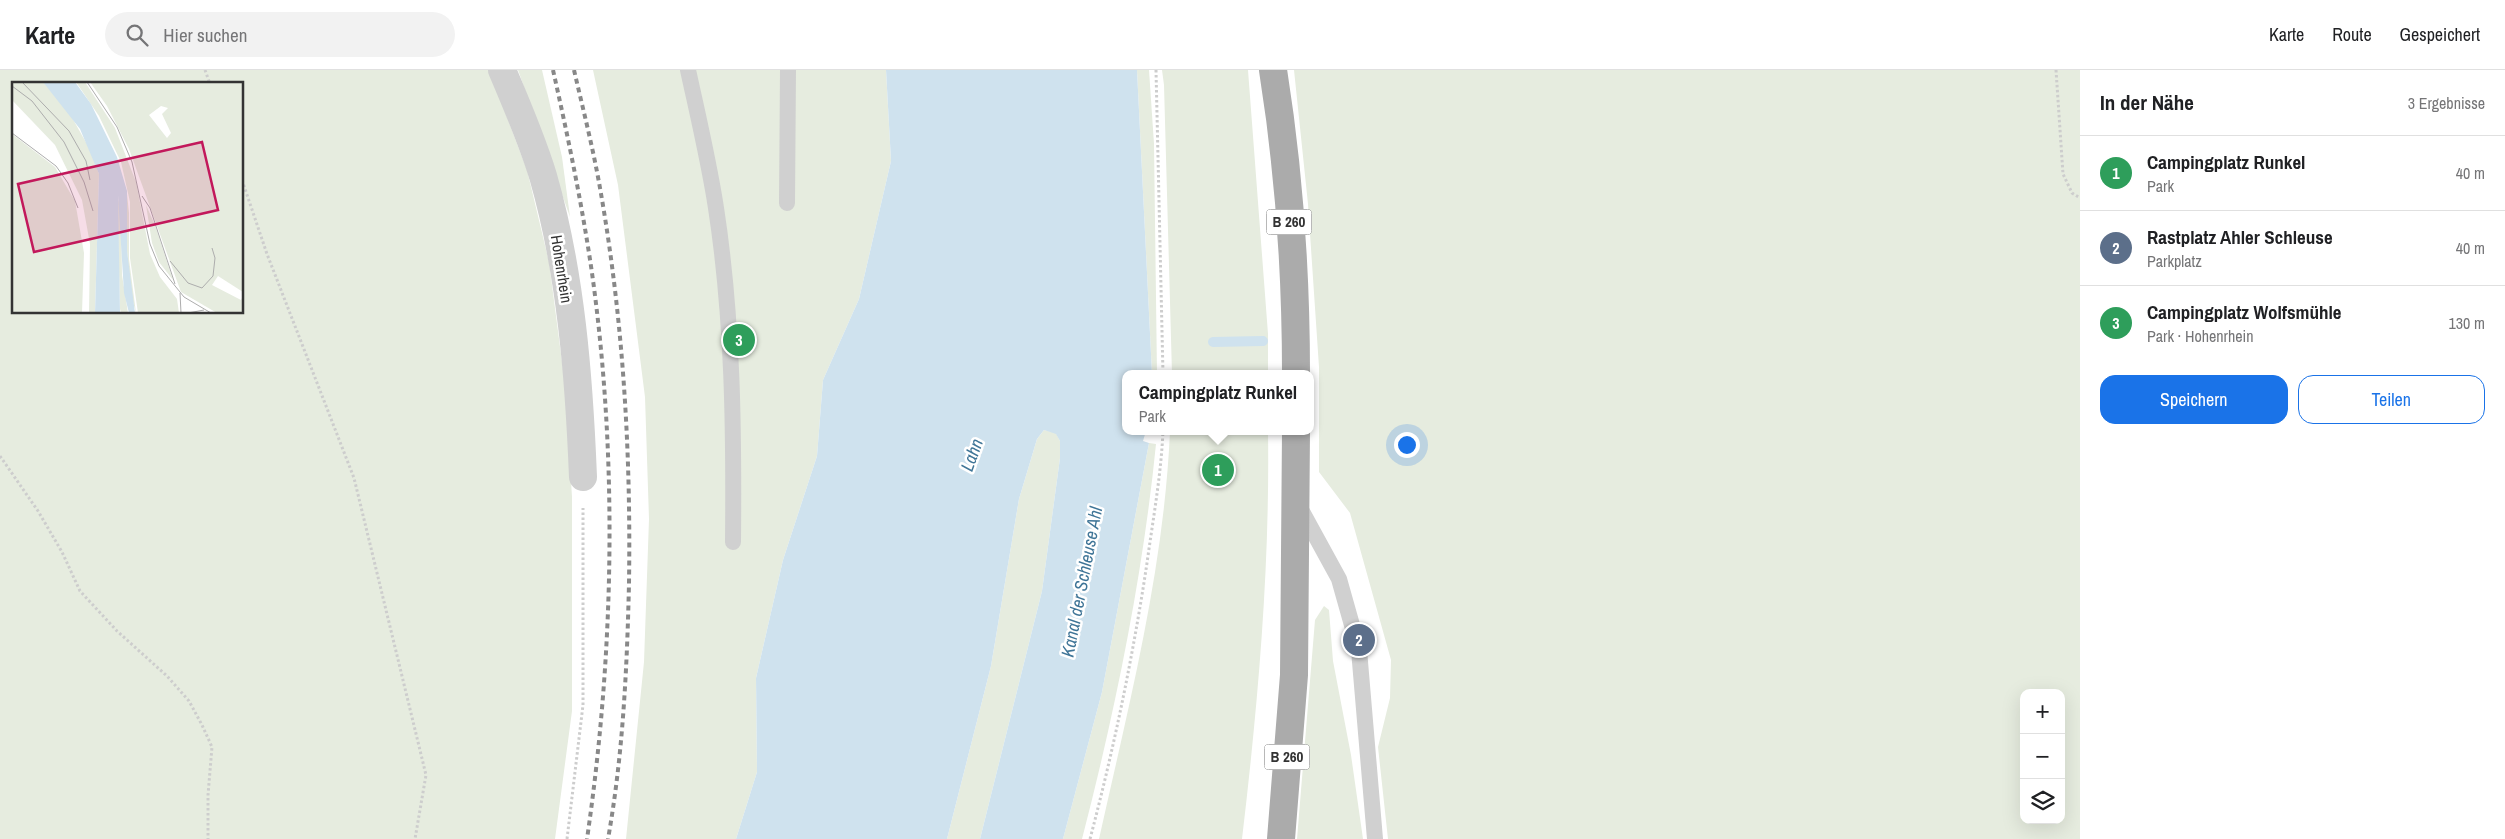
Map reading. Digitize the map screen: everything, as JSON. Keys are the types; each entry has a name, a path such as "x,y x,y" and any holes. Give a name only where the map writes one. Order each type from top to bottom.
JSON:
{"main road":[{"name":"B 260","path":"1273,70 1280,112 1296,292 1296,370"},
{"name":"B 260","path":"1281,839 1294,675 1297,502 1296,435"}],"street":[{"name":"Hohenrhein","path":"502,70 523,119 543,176 559,244 580,394 583,477"}],"lane":[{"path":"688,70 716,208 730,333 734,453 733,542"},
{"path":"787,203 788,70"},
{"path":"1297,502 1339,579 1359,650 1375,839"}],"path":[{"path":"205,70 209,82"},
{"path":"1156,70 1162,370"},
{"path":"2056,70 2063,174 2072,193 2080,198"},
{"path":"244,186 268,254 354,478 426,775 415,839"},
{"path":"1090,839 1110,762 1136,632 1161,467 1163,435"},
{"path":"0,456 38,511 62,552 80,592 117,631 168,676 189,701 212,747 208,795 208,839"},
{"path":"567,839 583,705 583,477"}],"shaded area":[{"path":"0,70 489,70 527,170 549,262 565,385 572,497 572,711 555,839 0,839"},
{"path":"518,70 542,70 562,157 570,217"},
{"path":"593,70 886,70 891,161 859,299 823,380 817,456 783,560 756,678 757,772 736,839 626,839 644,662 649,519 645,397 618,185"},
{"path":"1137,70 1149,70 1154,144 1157,370 1152,370"},
{"path":"1162,70 1248,70 1268,334 1268,370 1172,370 1164,85"},
{"path":"1294,70 2080,70 2080,839 1388,839 1378,747 1390,698 1391,660 1350,513 1319,472 1319,367 1308,204"},
{"path":"1044,430 1056,433 1060,441 1060,458 1042,591 980,839 947,839 991,666 1019,499 1037,439"},
{"path":"1170,435 1268,435 1267,534 1262,636 1242,839 1099,839 1144,636 1161,534"},
{"path":"1149,443 1156,444 1144,543 1136,593 1106,742 1082,839 1063,839 1102,692"},
{"path":"1324,606 1329,610 1333,661 1351,755 1363,839 1297,839 1315,620"}],"water":[{"path":"886,70 1137,70 1152,370 1122,370 1122,435 1145,435 1143,441 1149,443 1102,692 1063,839 980,839 1042,591 1060,458 1060,441 1056,434 1044,430 1037,439 1019,499 991,666 947,839 736,839 757,772 756,678 783,560 817,456 823,380 859,299 891,161"}],"waterway":[{"path":"1213,342 1263,341"}],"railway":[{"path":"553,70 588,247 600,343 606,414 609,485 607,627 603,698 587,839"},
{"path":"574,70 594,158 608,237 620,335 627,434 629,484 627,647 621,744 608,839"}],"place":[{"name":"Campingplatz Wolfsmühle","path":"739,340"},
{"name":"Campingplatz Runkel","path":"1218,470"},
{"name":"Rastplatz Ahler Schleuse","path":"1359,640"}],"water label":[{"name":"Lahn","path":"972,455"},
{"name":"Kanal der Schleuse Ahl","path":"1082,582"}]}
